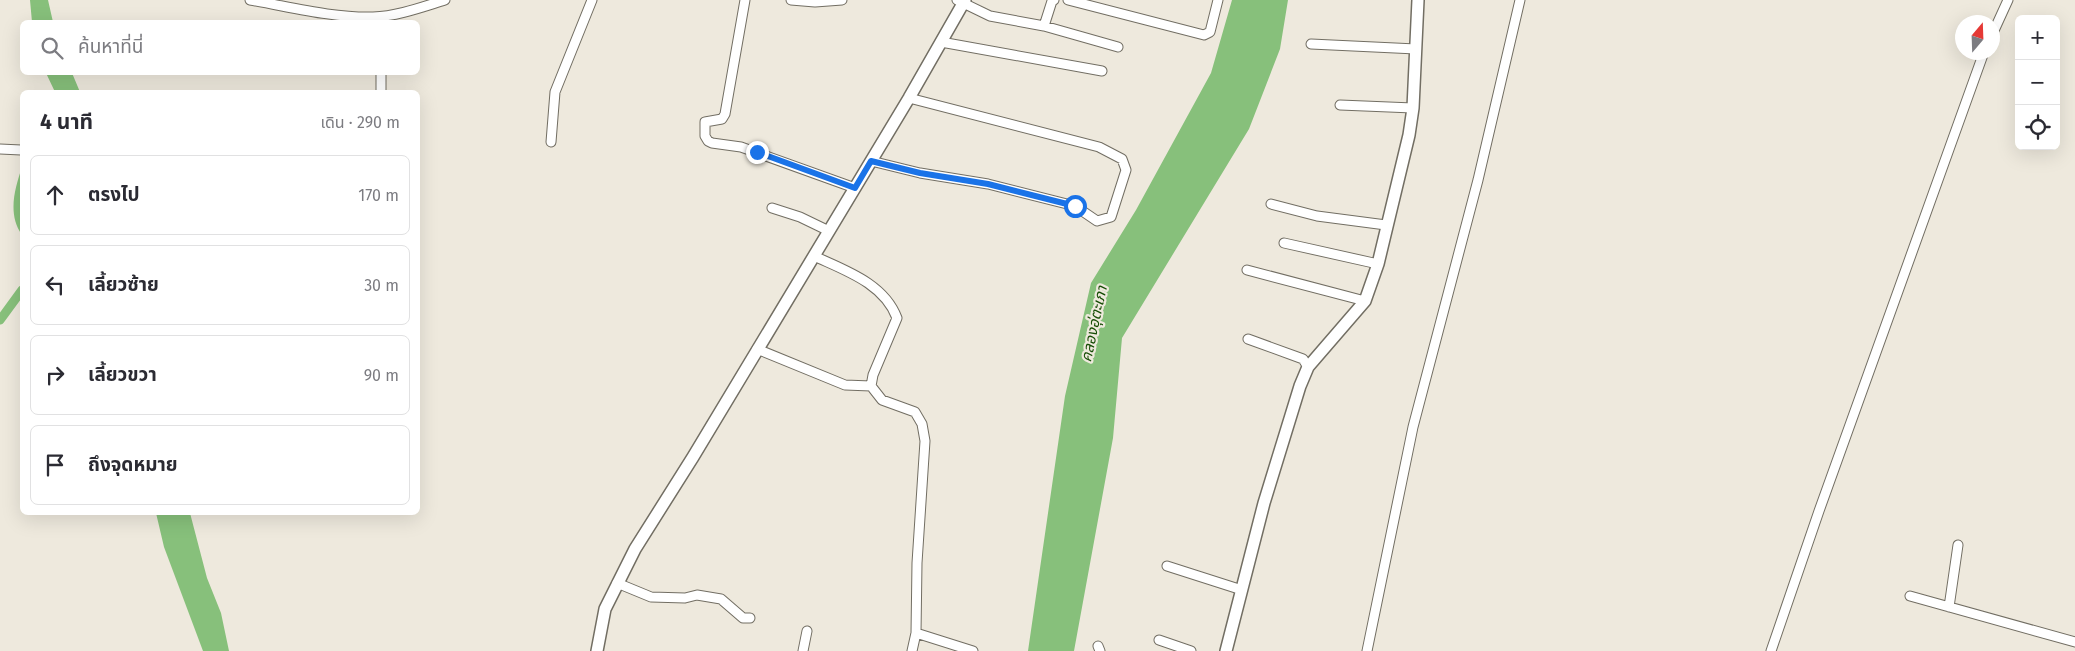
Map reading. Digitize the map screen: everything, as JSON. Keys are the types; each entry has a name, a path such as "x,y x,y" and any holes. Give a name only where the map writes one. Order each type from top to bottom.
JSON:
{"street":[{"path":"250,0 334,15 374,17 403,13 445,0"},
{"path":"551,142 555,92 592,0"},
{"path":"745,0 725,114 722,119 706,122 705,136 712,143 741,147 855,188"},
{"path":"792,0 815,2 842,0"},
{"path":"1044,26 1052,1 1054,0"},
{"path":"1068,0 1204,35 1210,32 1218,0"},
{"path":"1226,651 1264,504 1297,395 1308,367 1365,301 1378,264 1409,135 1413,108 1418,0"},
{"path":"1367,651 1413,428 1478,180 1520,0"},
{"path":"2000,18 2008,0"},
{"path":"598,650 606,609 635,549 693,457 909,98 962,1 990,16 1044,26 1118,47"},
{"path":"402,20 403,13"},
{"path":"941,42 1102,71"},
{"path":"1311,44 1416,49"},
{"path":"1771,651 1981,60"},
{"path":"381,75 381,90"},
{"path":"871,161 920,173 988,184 1075,206 1097,221 1111,217 1126,170 1122,159 1100,147 909,98"},
{"path":"1340,105 1413,108"},
{"path":"0,149 20,150"},
{"path":"1271,204 1317,216 1386,225"},
{"path":"772,208 800,217 829,231"},
{"path":"1284,243 1378,264"},
{"path":"814,256 869,282 894,312 896,318 873,375 871,386 882,400 915,412 922,424 925,441 917,563 916,633 912,651"},
{"path":"1247,270 1365,301"},
{"path":"1248,339 1303,359 1308,367"},
{"path":"757,349 845,385 871,386"},
{"path":"1949,607 1958,545"},
{"path":"1167,566 1242,590"},
{"path":"617,583 651,597 685,598 697,594 721,599 735,609 743,618 750,618"},
{"path":"1910,596 2075,642"},
{"path":"803,651 807,631"},
{"path":"916,633 973,651"},
{"path":"1159,640 1191,651"}],"water":[{"path":"30,0 48,0 53,20 32,20"},
{"name":"คลองอุ่ตะเภา","path":"1232,0 1288,0 1280,49 1249,129 1122,338 1113,438 1074,651 1028,651 1065,396 1091,283 1136,210 1211,73"},
{"path":"47,75 73,75 79,90 54,90"},
{"path":"20,174 20,232 17,227 14,210"},
{"path":"156,515 191,515 207,578 221,613 229,651 203,651 164,547"}],"waterway":[{"path":"0,320 20,293"}],"route":[{"path":"757,152 855,188 871,161 920,173 988,184 1075,206"}]}
